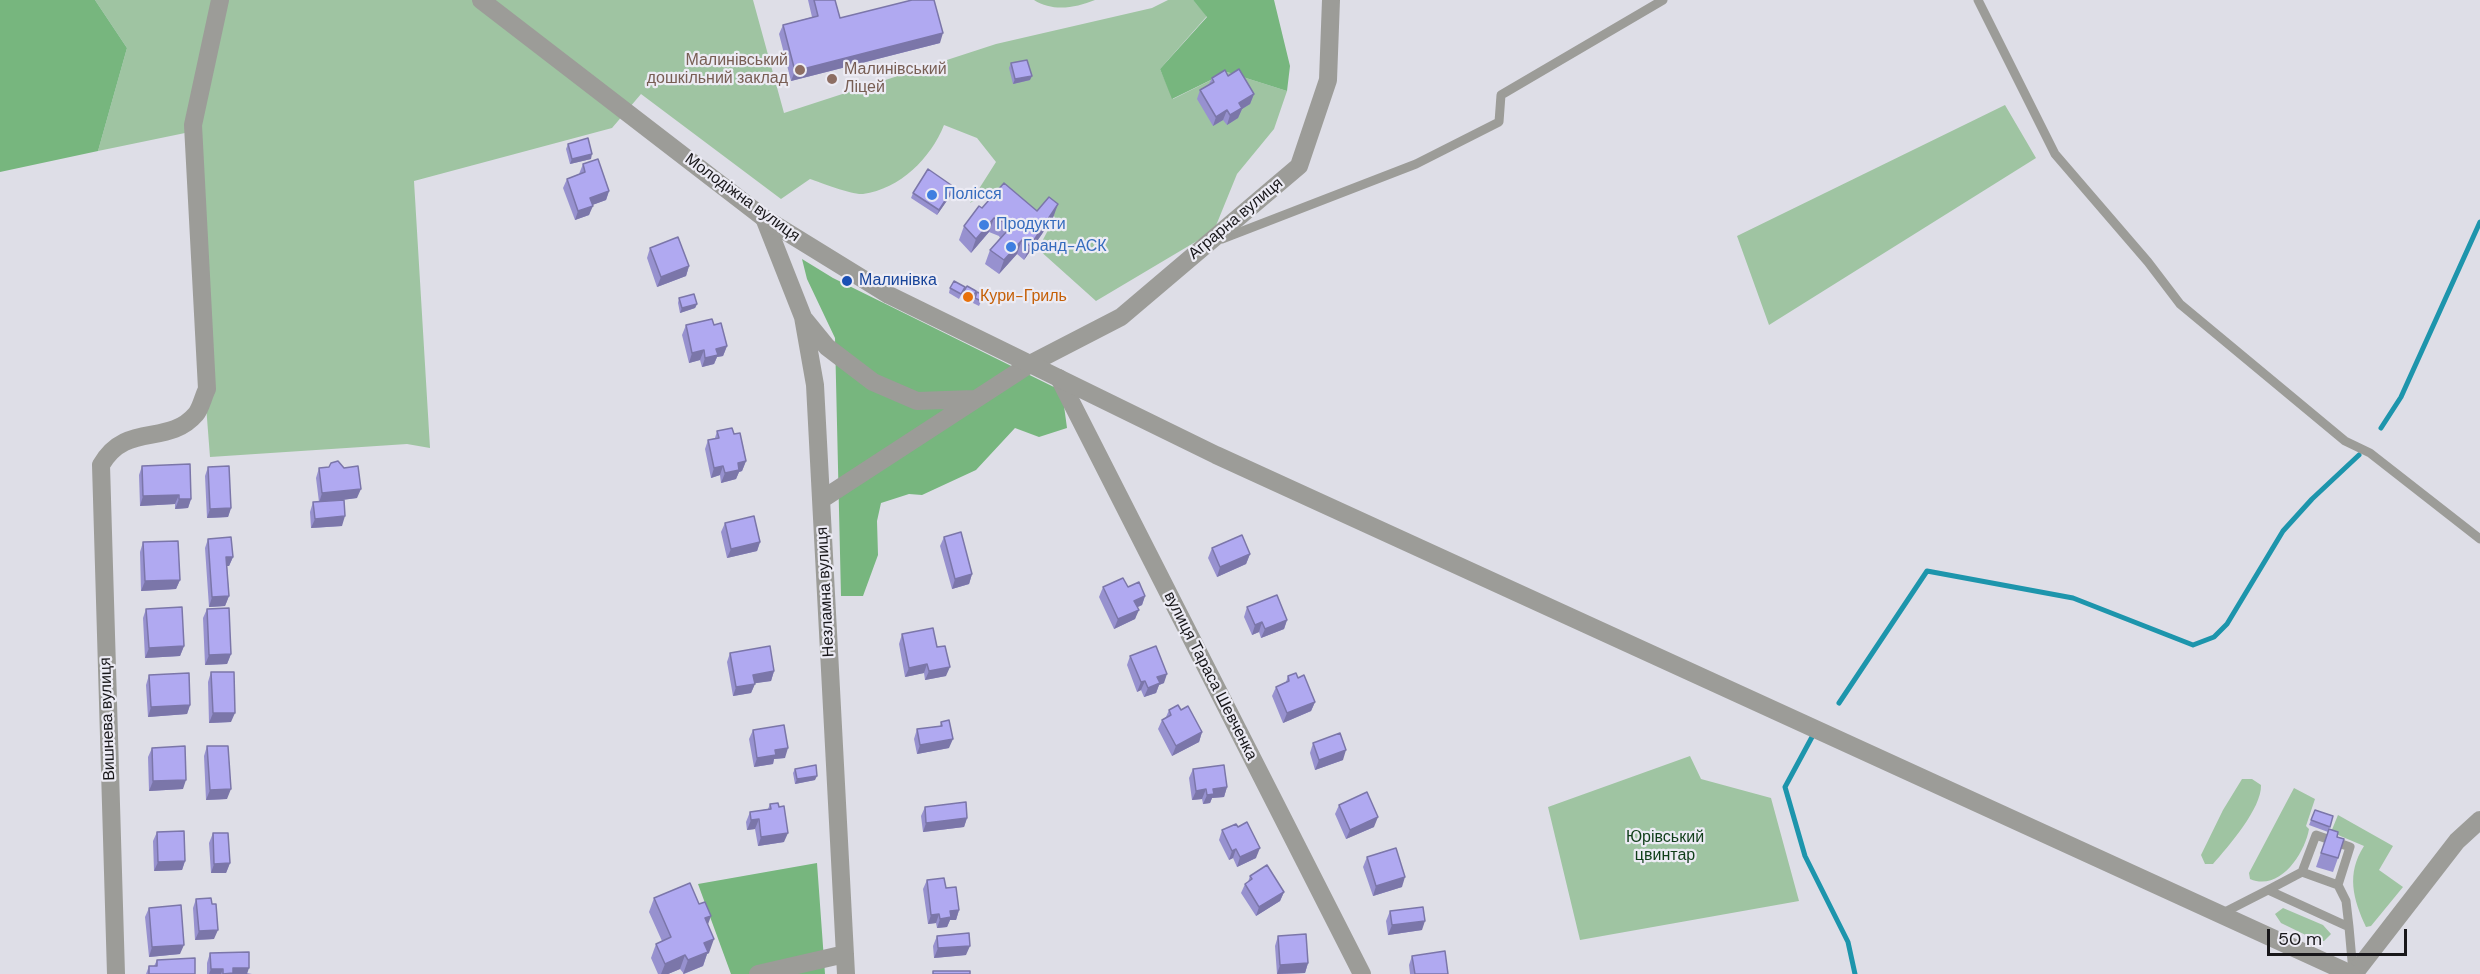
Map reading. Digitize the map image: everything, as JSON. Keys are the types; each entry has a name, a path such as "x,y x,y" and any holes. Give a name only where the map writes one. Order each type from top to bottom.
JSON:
{"street":[{"name":"Вишнева вулиця","path":"116,974 101,465 107,455 125,440 180,429 197,413 207,389 193,125 220,0"},
{"name":"Молодіжна вулиця","path":"481,0 764,218 889,295 1154,424 2219,915 2353,974"},
{"name":"Аграрна вулиця","path":"822,500 1030,364 1121,317 1299,166 1328,80 1331,0"},
{"name":"Незламна вулиця","path":"764,218 803,317 815,385 846,974"},
{"path":"803,317 827,347 873,382 917,401 975,399"},
{"name":"вулиця Тараса Шевченка","path":"1059,378 1362,974"},
{"path":"2353,974 2457,841 2480,820"},
{"path":"758,974 845,954"}],"lane":[{"path":"1206,245 1416,164 1499,122 1501,94 1663,0"},
{"path":"1978,0 2055,154 2148,262 2180,304 2345,441 2370,453 2480,539"},
{"path":"2219,915 2302,872 2316,835 2350,847 2338,885"},
{"path":"2302,872 2338,885 2346,901 2353,974"},
{"path":"2268,890 2349,927"}],"green space":[{"path":"0,0 95,0 127,48 98,151 0,172"},
{"path":"95,0 753,0 784,113 996,44 1152,8 1168,0 1193,0 1207,16 1160,69 1173,99 1227,72 1287,91 1274,129 1237,174 1215,228 1096,301 1038,249 1055,217 1042,209 1033,223 993,189 970,203 996,162 977,138 944,125 922,160 901,179 889,186 877,191 858,194 810,179 781,199 641,94 612,128 414,181 430,448 407,444 210,457 185,133 98,151 127,48"},
{"path":"1034,0 1095,0 1064,8 1041,4"},
{"path":"1193,0 1274,0 1290,66 1287,91 1227,72 1172,99 1160,69 1207,17"},
{"path":"2005,105 2036,158 1769,325 1737,236"},
{"path":"802,259 833,278 1062,391 1067,428 1039,437 1015,428 976,470 922,495 909,494 881,503 877,521 878,555 863,596 841,596 835,338 807,279"},
{"name":"Юрівський цвинтар","path":"1690,756 1701,779 1771,798 1799,901 1580,940 1548,807"},
{"path":"2242,779 2252,779 2261,785 2256,805 2235,838 2213,864 2205,864 2201,855 2223,810"},
{"path":"2294,788 2315,799 2306,826 2309,829 2307,839 2296,859 2281,875 2261,882 2250,879 2249,873"},
{"path":"2338,815 2393,846 2379,870 2403,887 2371,926 2366,927 2353,886 2358,856 2364,846 2331,832"},
{"path":"817,863 825,974 731,974 698,884"},
{"path":"2283,908 2323,925 2331,934 2324,941 2318,941 2281,923 2275,914"}],"building":[{"path":"814,0 835,0 840,18 912,0 934,0 943,33 795,71 783,25 818,16"},
{"path":"1027,60 1032,76 1015,79 1011,63"},
{"path":"1239,69 1254,94 1239,103 1242,108 1230,115 1227,110 1216,117 1200,90 1214,82 1212,78 1225,70 1228,76"},
{"path":"588,138 592,154 572,159 568,144"},
{"path":"598,159 609,191 590,198 593,206 578,211 567,179 585,172 583,164"},
{"name":"Полісся","path":"928,169 954,187 939,210 913,193"},
{"path":"1004,183 1037,211 1049,197 1058,204 1030,246 1022,240 1004,260 990,250 1008,230 1004,222 994,218 976,239 964,226 979,206 982,208"},
{"path":"678,237 689,266 661,277 650,248"},
{"path":"954,281 965,287 961,294 950,288"},
{"path":"967,286 976,291 973,298 963,293"},
{"path":"977,292 984,295 981,301 975,298"},
{"path":"694,294 697,304 682,308 679,298"},
{"path":"712,319 714,325 721,323 727,346 716,349 718,355 705,358 704,350 692,353 686,325"},
{"path":"732,428 734,434 740,433 746,461 738,463 739,470 725,473 723,466 714,468 708,440 719,438 717,431"},
{"path":"338,461 344,468 358,466 361,489 322,493 319,468 329,467 331,463"},
{"path":"190,464 191,499 179,499 179,495 143,496 142,466"},
{"path":"229,466 231,508 210,509 208,467"},
{"path":"344,500 345,516 315,519 313,502"},
{"path":"754,516 760,542 731,549 725,523"},
{"path":"961,532 972,574 955,579 944,537"},
{"path":"1242,535 1250,554 1220,567 1212,548"},
{"path":"231,537 233,557 226,557 229,596 212,597 208,539"},
{"path":"178,541 180,580 145,581 143,542"},
{"path":"1123,578 1128,587 1139,582 1145,596 1134,601 1139,610 1118,619 1103,587"},
{"path":"1277,595 1287,620 1265,629 1262,622 1255,625 1247,607"},
{"path":"182,607 184,646 149,648 146,609"},
{"path":"229,608 231,654 209,655 207,609"},
{"path":"933,628 937,647 945,646 950,667 929,671 927,664 909,668 902,634"},
{"path":"770,646 774,671 753,675 755,684 736,687 730,653"},
{"path":"1156,646 1167,674 1157,677 1160,683 1148,688 1145,681 1141,682 1130,656"},
{"path":"211,672 234,672 235,713 213,713"},
{"path":"189,673 190,705 151,707 149,675"},
{"path":"1296,673 1298,678 1304,675 1315,702 1287,713 1276,687 1289,681 1288,676"},
{"path":"1178,705 1181,710 1188,706 1202,732 1176,746 1162,720 1171,715 1169,710"},
{"path":"949,720 953,739 920,745 917,729 942,726 941,722"},
{"path":"784,725 788,748 775,750 776,755 757,758 753,730"},
{"path":"1340,733 1346,750 1319,760 1313,743"},
{"path":"185,746 186,780 153,781 152,748"},
{"path":"207,746 228,746 231,789 210,790"},
{"path":"816,765 817,776 797,779 795,769"},
{"path":"1224,765 1227,787 1213,789 1214,794 1207,795 1206,789 1196,791 1193,769"},
{"path":"1367,792 1378,817 1350,830 1339,805"},
{"path":"966,802 967,818 926,823 925,807"},
{"path":"778,803 779,807 784,806 788,833 761,837 759,819 751,820 750,812 771,809 770,804"},
{"path":"2315,810 2333,816 2330,827 2311,820"},
{"path":"1247,822 1260,848 1240,857 1236,849 1232,851 1222,830 1236,824 1238,827"},
{"path":"2329,829 2338,832 2337,837 2344,839 2338,858 2321,853"},
{"path":"184,831 185,861 158,862 157,832"},
{"path":"213,833 228,833 230,863 214,864"},
{"path":"1396,848 1405,877 1376,886 1367,857"},
{"path":"1267,865 1284,892 1259,907 1245,884 1252,879 1250,876"},
{"path":"944,878 946,888 956,887 959,910 950,911 951,917 940,919 939,914 931,915 927,880"},
{"path":"690,883 699,904 705,902 711,916 705,918 714,939 704,943 708,952 688,960 685,955 665,964 656,944 671,937 654,898"},
{"path":"211,898 212,904 216,904 218,930 199,931 196,899"},
{"path":"181,905 184,945 152,947 149,908"},
{"path":"1423,907 1425,921 1392,925 1390,911"},
{"path":"969,933 970,946 938,948 937,936"},
{"path":"1306,934 1308,963 1280,965 1278,936"},
{"path":"1445,951 1448,974 1415,974 1412,956"},
{"path":"249,952 249,968 233,968 233,973 223,974 223,969 211,969 210,953"},
{"path":"195,958 195,974 149,974 149,966 157,966 157,960"},
{"path":"933,971 970,971 970,974 933,974"}],"waterway":[{"path":"2381,428 2401,397 2480,222"},
{"path":"1839,703 1927,571 2073,598 2193,645 2214,637 2227,624 2283,531 2312,499 2359,455"},
{"path":"1812,737 1785,787 1805,856 1848,942 1855,974"}],"place":[{"name":"Малинівський дошкільний заклад","path":"800,70"},
{"name":"Малинівський Ліцей","path":"832,79"},
{"name":"Полісся","path":"932,195"},
{"name":"Продукти","path":"984,225"},
{"name":"Гранд-АСК","path":"1011,247"},
{"name":"Малинівка","path":"847,281"},
{"name":"Кури-Гриль","path":"968,297"}]}
